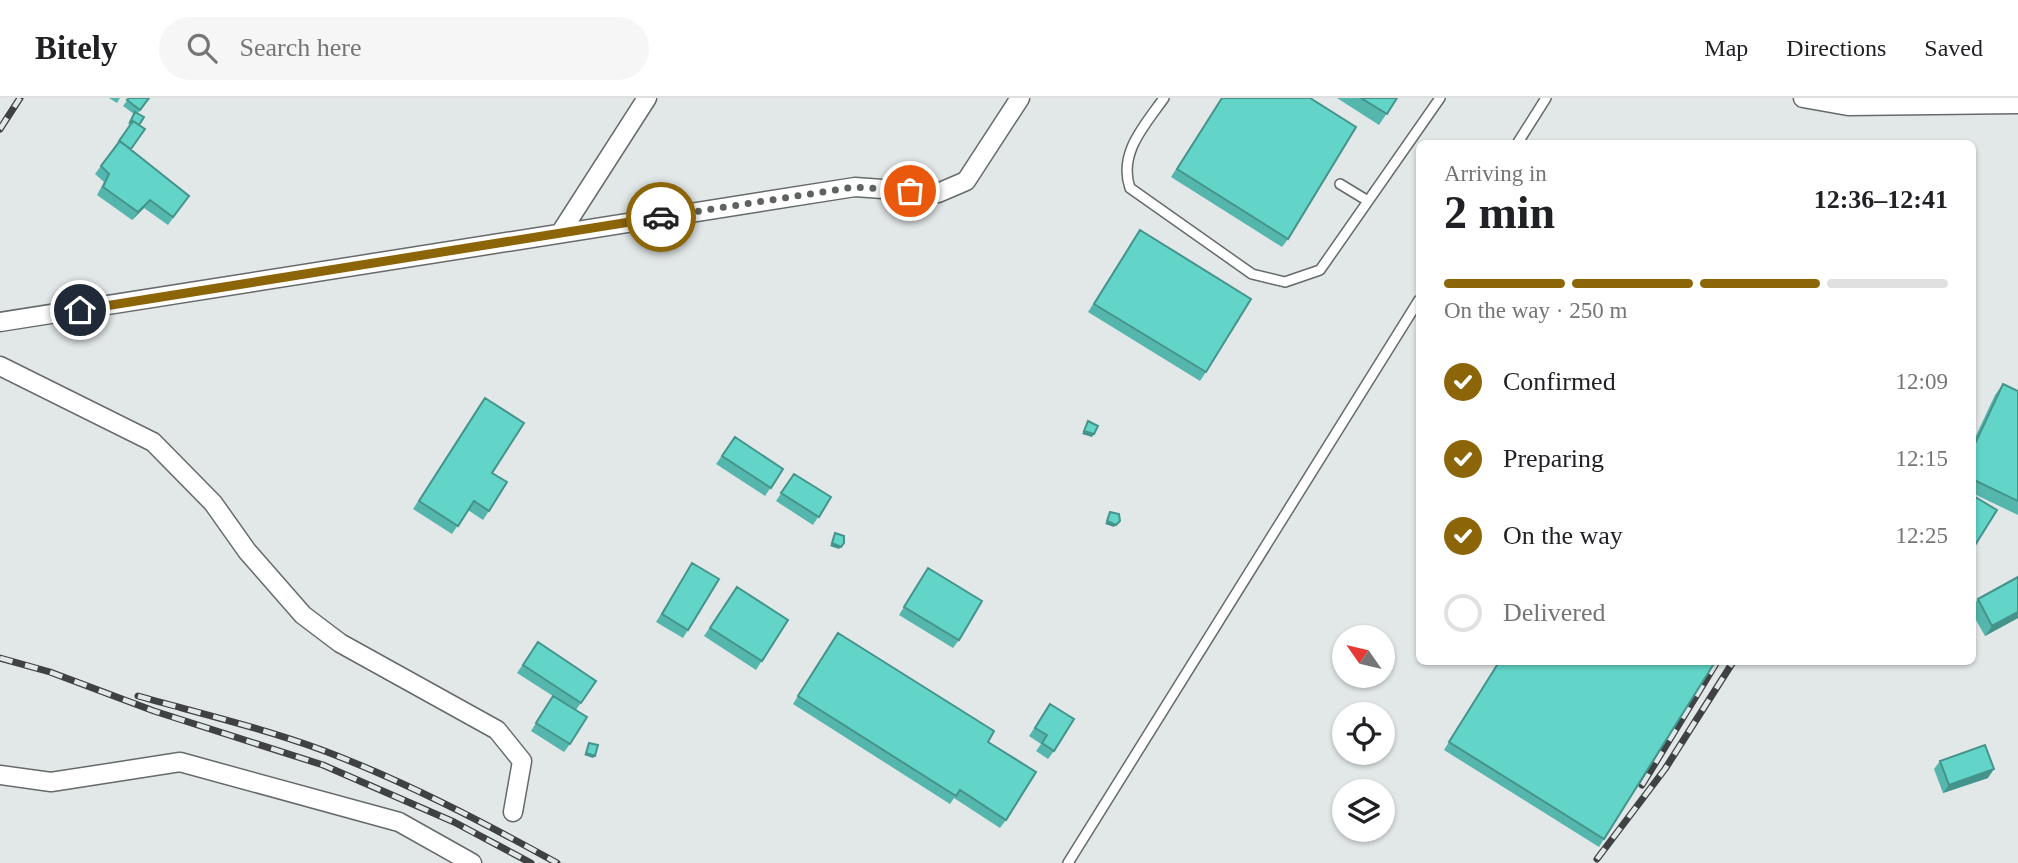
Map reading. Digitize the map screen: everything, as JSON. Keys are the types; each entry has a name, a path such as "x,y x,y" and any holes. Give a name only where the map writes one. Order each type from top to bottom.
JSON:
{"street":[{"path":"561,232 647,98"},
{"path":"0,322 855,187 938,193 966,181 1020,98"},
{"path":"1803,98 1848,106 2018,104"},
{"path":"0,366 153,442 213,503 247,551 303,615 340,643 497,730 522,761 513,812"},
{"path":"0,775 51,782 180,762 399,822 472,863"}],"lane":[{"path":"1164,98 1134,141 1124,172 1129,188 1252,274 1285,282 1320,270 1440,98"},
{"path":"1520,140 1546,98"},
{"path":"1340,184 1368,201"},
{"path":"1068,863 1416,305"}],"building":[{"path":"149,98 140,110 127,100"},
{"path":"1222,98 1310,98 1356,127 1288,239 1177,169"},
{"path":"1361,98 1397,98 1387,114"},
{"path":"135,112 144,117 139,125 130,122"},
{"path":"133,121 145,129 131,149 119,141"},
{"path":"120,141 189,196 173,217 150,200 138,212 103,187 109,174 101,166"},
{"path":"1140,230 1251,299 1206,372 1094,304"},
{"path":"2003,384 2018,391 2018,501 1976,481 1976,441"},
{"path":"485,398 524,423 492,473 507,482 489,511 474,501 458,526 419,501"},
{"path":"1088,421 1098,426 1094,434 1084,431"},
{"path":"735,437 783,469 771,488 722,456"},
{"path":"794,474 831,497 819,517 781,493"},
{"path":"1976,497 1997,510 1976,544"},
{"path":"1110,512 1119,514 1120,521 1116,525 1107,521"},
{"path":"835,533 844,536 841,547 832,543"},
{"path":"692,563 719,579 688,630 662,614"},
{"path":"928,568 982,601 959,640 904,607"},
{"path":"2018,577 2018,612 1992,626 1978,599"},
{"path":"737,587 788,620 762,661 710,628"},
{"path":"838,633 994,731 988,742 1036,772 1006,820 960,790 956,796 798,696"},
{"path":"538,642 596,681 581,703 523,665"},
{"path":"1497,665 1713,665 1604,839 1449,742"},
{"path":"553,696 587,717 570,744 536,723"},
{"path":"1050,704 1074,719 1054,751 1042,743 1047,735 1035,728"},
{"path":"589,743 598,745 595,756 586,753"},
{"path":"1985,745 1994,769 1949,785 1940,761"}],"railway":[{"path":"0,129 20,98"},
{"path":"0,658 50,672 154,711 323,765 454,822 531,863"},
{"path":"1642,785 1715,665"},
{"path":"1597,859 1665,769 1731,665"},
{"path":"138,696 277,735 353,762 442,802 557,863"}],"way so far":[{"path":"661,217 855,187 910,191"}],"route":[{"path":"80,310 661,217"}]}
